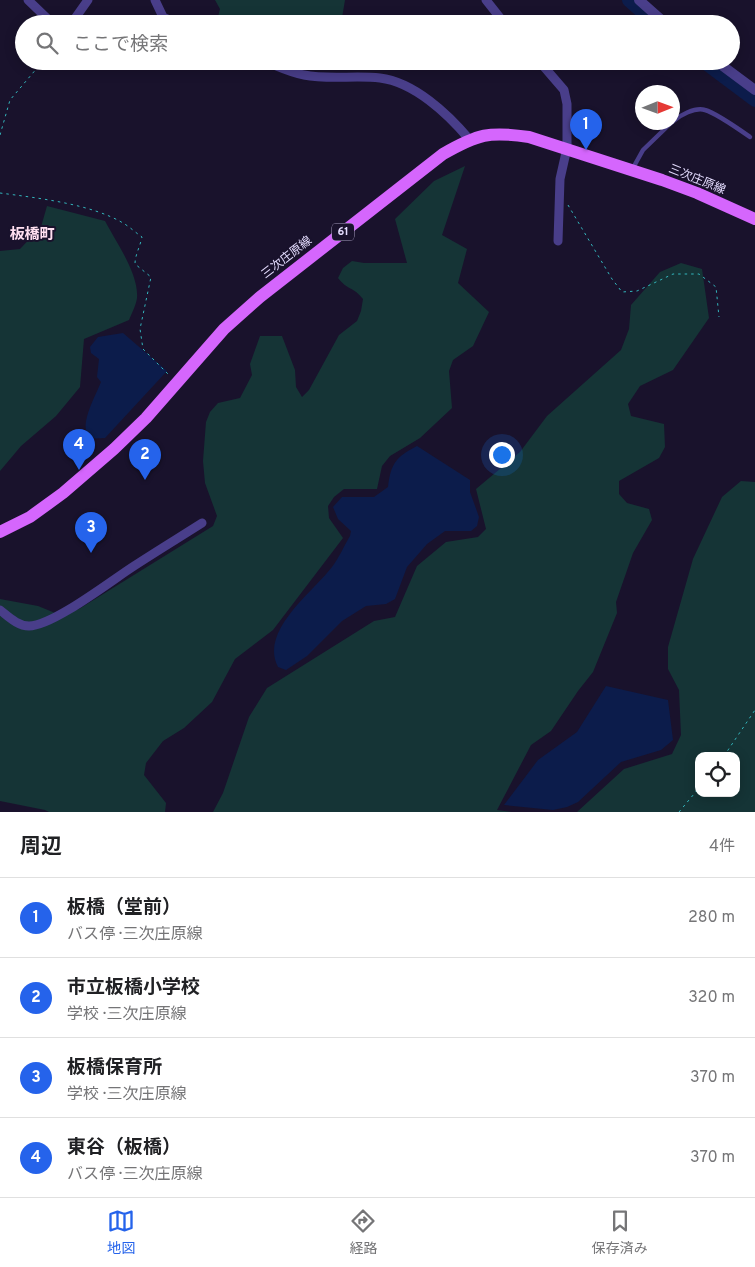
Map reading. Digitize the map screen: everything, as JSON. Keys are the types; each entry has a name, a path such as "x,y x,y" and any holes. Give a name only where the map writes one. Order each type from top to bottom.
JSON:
{"main road":[{"name":"三次庄原線","path":"0,532 30,517 63,493 114,450 146,418 224,329 260,297 443,154 469,139 488,134 508,134 529,137 568,148 697,193 755,220"}],"street":[{"path":"28,0 44,15"},
{"path":"77,15 88,0"},
{"path":"156,0 162,15"},
{"path":"486,0 498,15"},
{"path":"639,0 656,15"},
{"path":"287,70 303,76 380,78 398,82 413,89 455,122 469,139"},
{"path":"547,70 564,90 567,104 568,148 560,179 558,241"},
{"path":"728,70 755,90"},
{"path":"0,610 21,625 31,626 46,622 60,615 202,523"}],"lane":[{"path":"680,116 689,112 704,110 750,137"},
{"path":"632,170 643,150 664,130"}],"path":[{"path":"0,135 10,100 35,70"},
{"path":"0,193 42,199 96,211 123,223 142,237 135,256 135,264 151,277 140,329 143,349 176,383"},
{"path":"561,193 612,279 622,292 637,291 673,274 699,274 716,287 719,317"},
{"path":"727,752 755,710"},
{"path":"679,812 695,793"}],"green space":[{"path":"215,0 345,0 342,15 218,15 220,9"},
{"path":"465,166 442,235 467,249 458,283 489,312 473,346 453,360 449,371 452,408 420,438 390,456 382,466 377,489 344,489 334,497 328,506 329,518 343,538 273,630 235,659 212,702 184,728 163,741 146,763 144,775 166,803 165,812 49,812 0,801 0,599 38,606 60,615 79,609 213,526 217,516 205,483 203,461 206,422 210,412 218,403 240,398 252,375 250,364 260,336 282,336 295,370 296,387 302,397 309,390 339,335 357,321 361,311 363,299 357,292 344,285 338,278 343,268 352,261 364,263 407,263 395,219 434,181"},
{"path":"47,206 105,221 131,269 137,289 137,298 129,320 84,339 80,387 56,416 21,446 0,471 0,251 20,249 41,227"},
{"path":"681,263 702,269 709,318 673,370 640,386 628,404 631,416 664,424 665,447 659,458 619,481 619,494 627,503 649,509 652,520 633,553 616,602 617,613 593,672 551,731 531,745 497,810 512,812 213,812 223,793 249,717 267,688 374,621 395,617 417,566 446,542 478,537 486,529 476,489 520,452 547,416 621,350 629,329 631,305 660,272"},
{"path":"741,481 755,482 755,812 577,812 624,769 672,754 681,735 679,690 668,669 668,647 693,559 722,497"}],"water":[{"path":"123,333 167,371 105,438 92,438 87,434 86,420 101,382 97,377 99,359 91,353 90,347 98,337"},
{"path":"417,446 470,480 470,492 479,517 477,526 471,531 445,531 427,544 407,567 395,599 386,604 366,606 342,621 307,656 286,670 278,667 274,653 276,640 282,626 302,600 332,567 350,536 351,531 338,519 333,507 342,497 374,497 388,487 393,466 399,457"},
{"path":"606,686 668,700 673,740 661,750 621,762 578,802 567,807 553,810 504,805 538,760 577,732"}],"waterway":[{"path":"629,0 646,15"},
{"path":"715,70 755,100"}],"place":[{"name":"板橋（堂前）","path":"586,150"},
{"name":"東谷（板橋）","path":"79,470"},
{"name":"市立板橋小学校","path":"145,480"},
{"name":"板橋保育所","path":"91,553"}],"district":[{"name":"板橋町","path":"32,235"}]}
